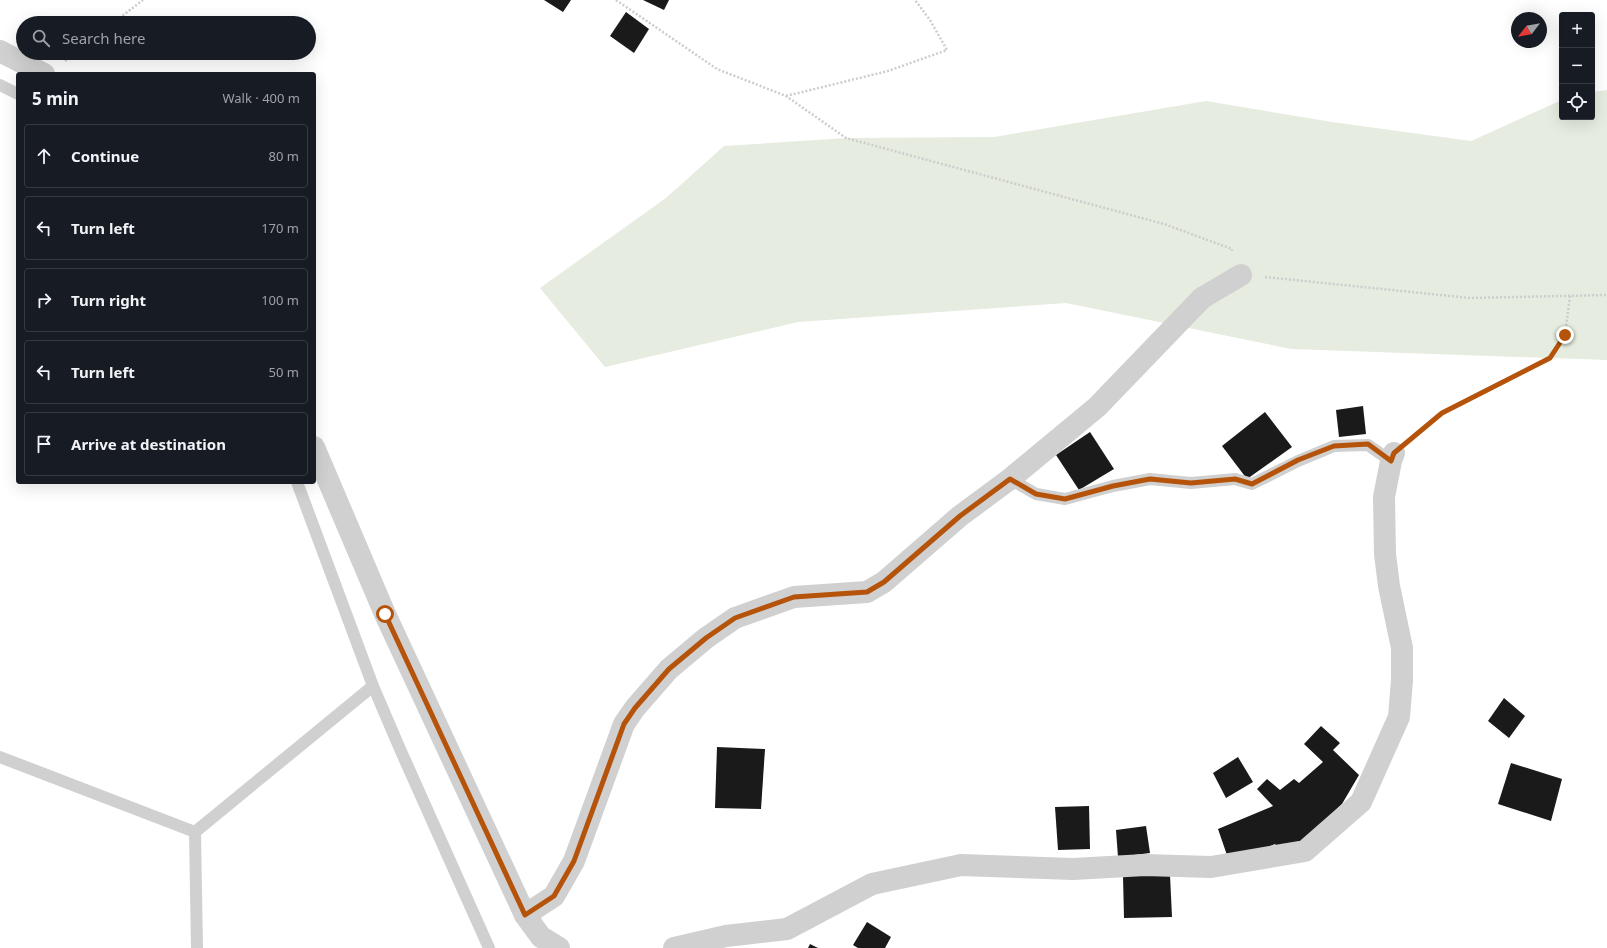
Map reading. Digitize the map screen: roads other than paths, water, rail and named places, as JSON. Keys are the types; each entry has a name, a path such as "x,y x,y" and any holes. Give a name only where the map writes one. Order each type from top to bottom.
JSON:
{"street":[{"path":"0,51 16,59"},
{"path":"17,60 40,72"},
{"path":"525,915 554,896 574,861 624,724 635,708 669,669 706,638 735,618 794,597 867,592 884,582 960,516 1010,479 1097,407 1202,298 1241,275"},
{"path":"316,452 385,614 525,915 541,936 559,948"},
{"path":"674,948 726,936 786,938 872,884 961,865 1073,869 1146,865 1211,868 1306,851 1361,802 1399,717 1402,680 1402,648 1389,586 1385,554 1384,497 1392,457"}],"lane":[{"path":"0,85 16,93"},
{"path":"1010,479 1036,494 1065,499 1113,486 1150,479 1191,483 1235,479 1252,484 1298,460 1334,446 1368,444 1392,457"},
{"path":"298,484 373,686 489,948"},
{"path":"195,832 373,686"},
{"path":"0,757 195,832"},
{"path":"195,832 197,948"}]}
